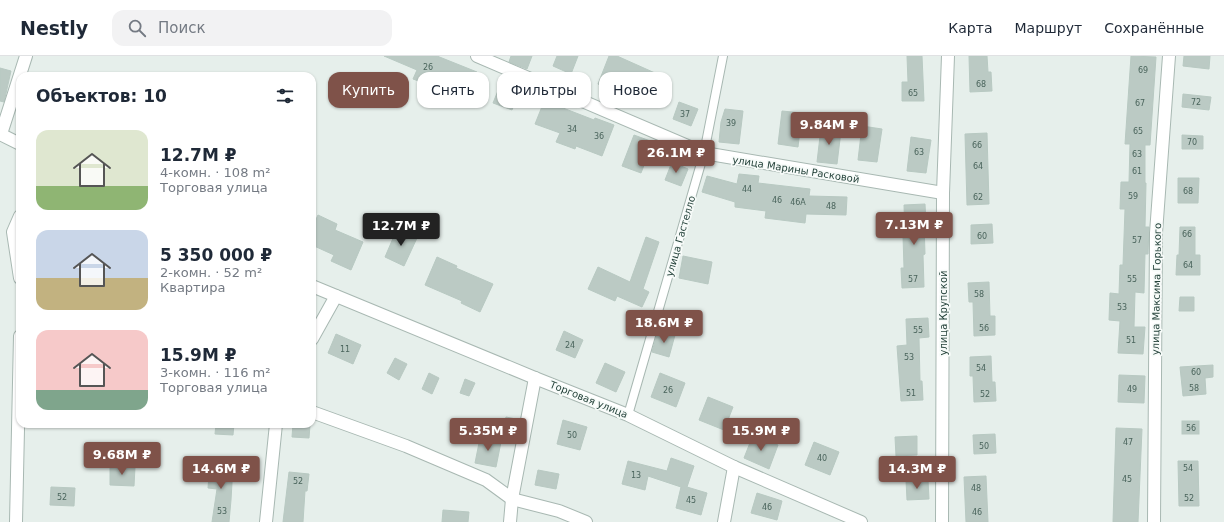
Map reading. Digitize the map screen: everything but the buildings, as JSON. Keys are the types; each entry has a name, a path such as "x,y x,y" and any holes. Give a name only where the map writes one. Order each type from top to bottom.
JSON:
{"street":[{"path":"21,72 26,56"},
{"name":"улица Марины Расковой","path":"477,56 704,153 943,193"},
{"name":"улица Крупской","path":"942,522 943,193 948,56"},
{"name":"улица Максима Горького","path":"1154,522 1156,233 1169,56"},
{"path":"16,87 1,134 16,142"},
{"path":"16,225 13,232 16,252"},
{"name":"Торговая улица","path":"316,288 535,378 628,414 734,467 861,522"},
{"path":"316,332 336,296"},
{"path":"510,522 512,499 535,378"},
{"path":"316,413 406,446 486,480 512,499 559,511 586,522"},
{"path":"16,522 18,428"},
{"path":"266,522 276,428"},
{"path":"724,522 734,467"}],"lane":[{"name":"улица Гастелло","path":"628,414 704,153 723,56"}]}
